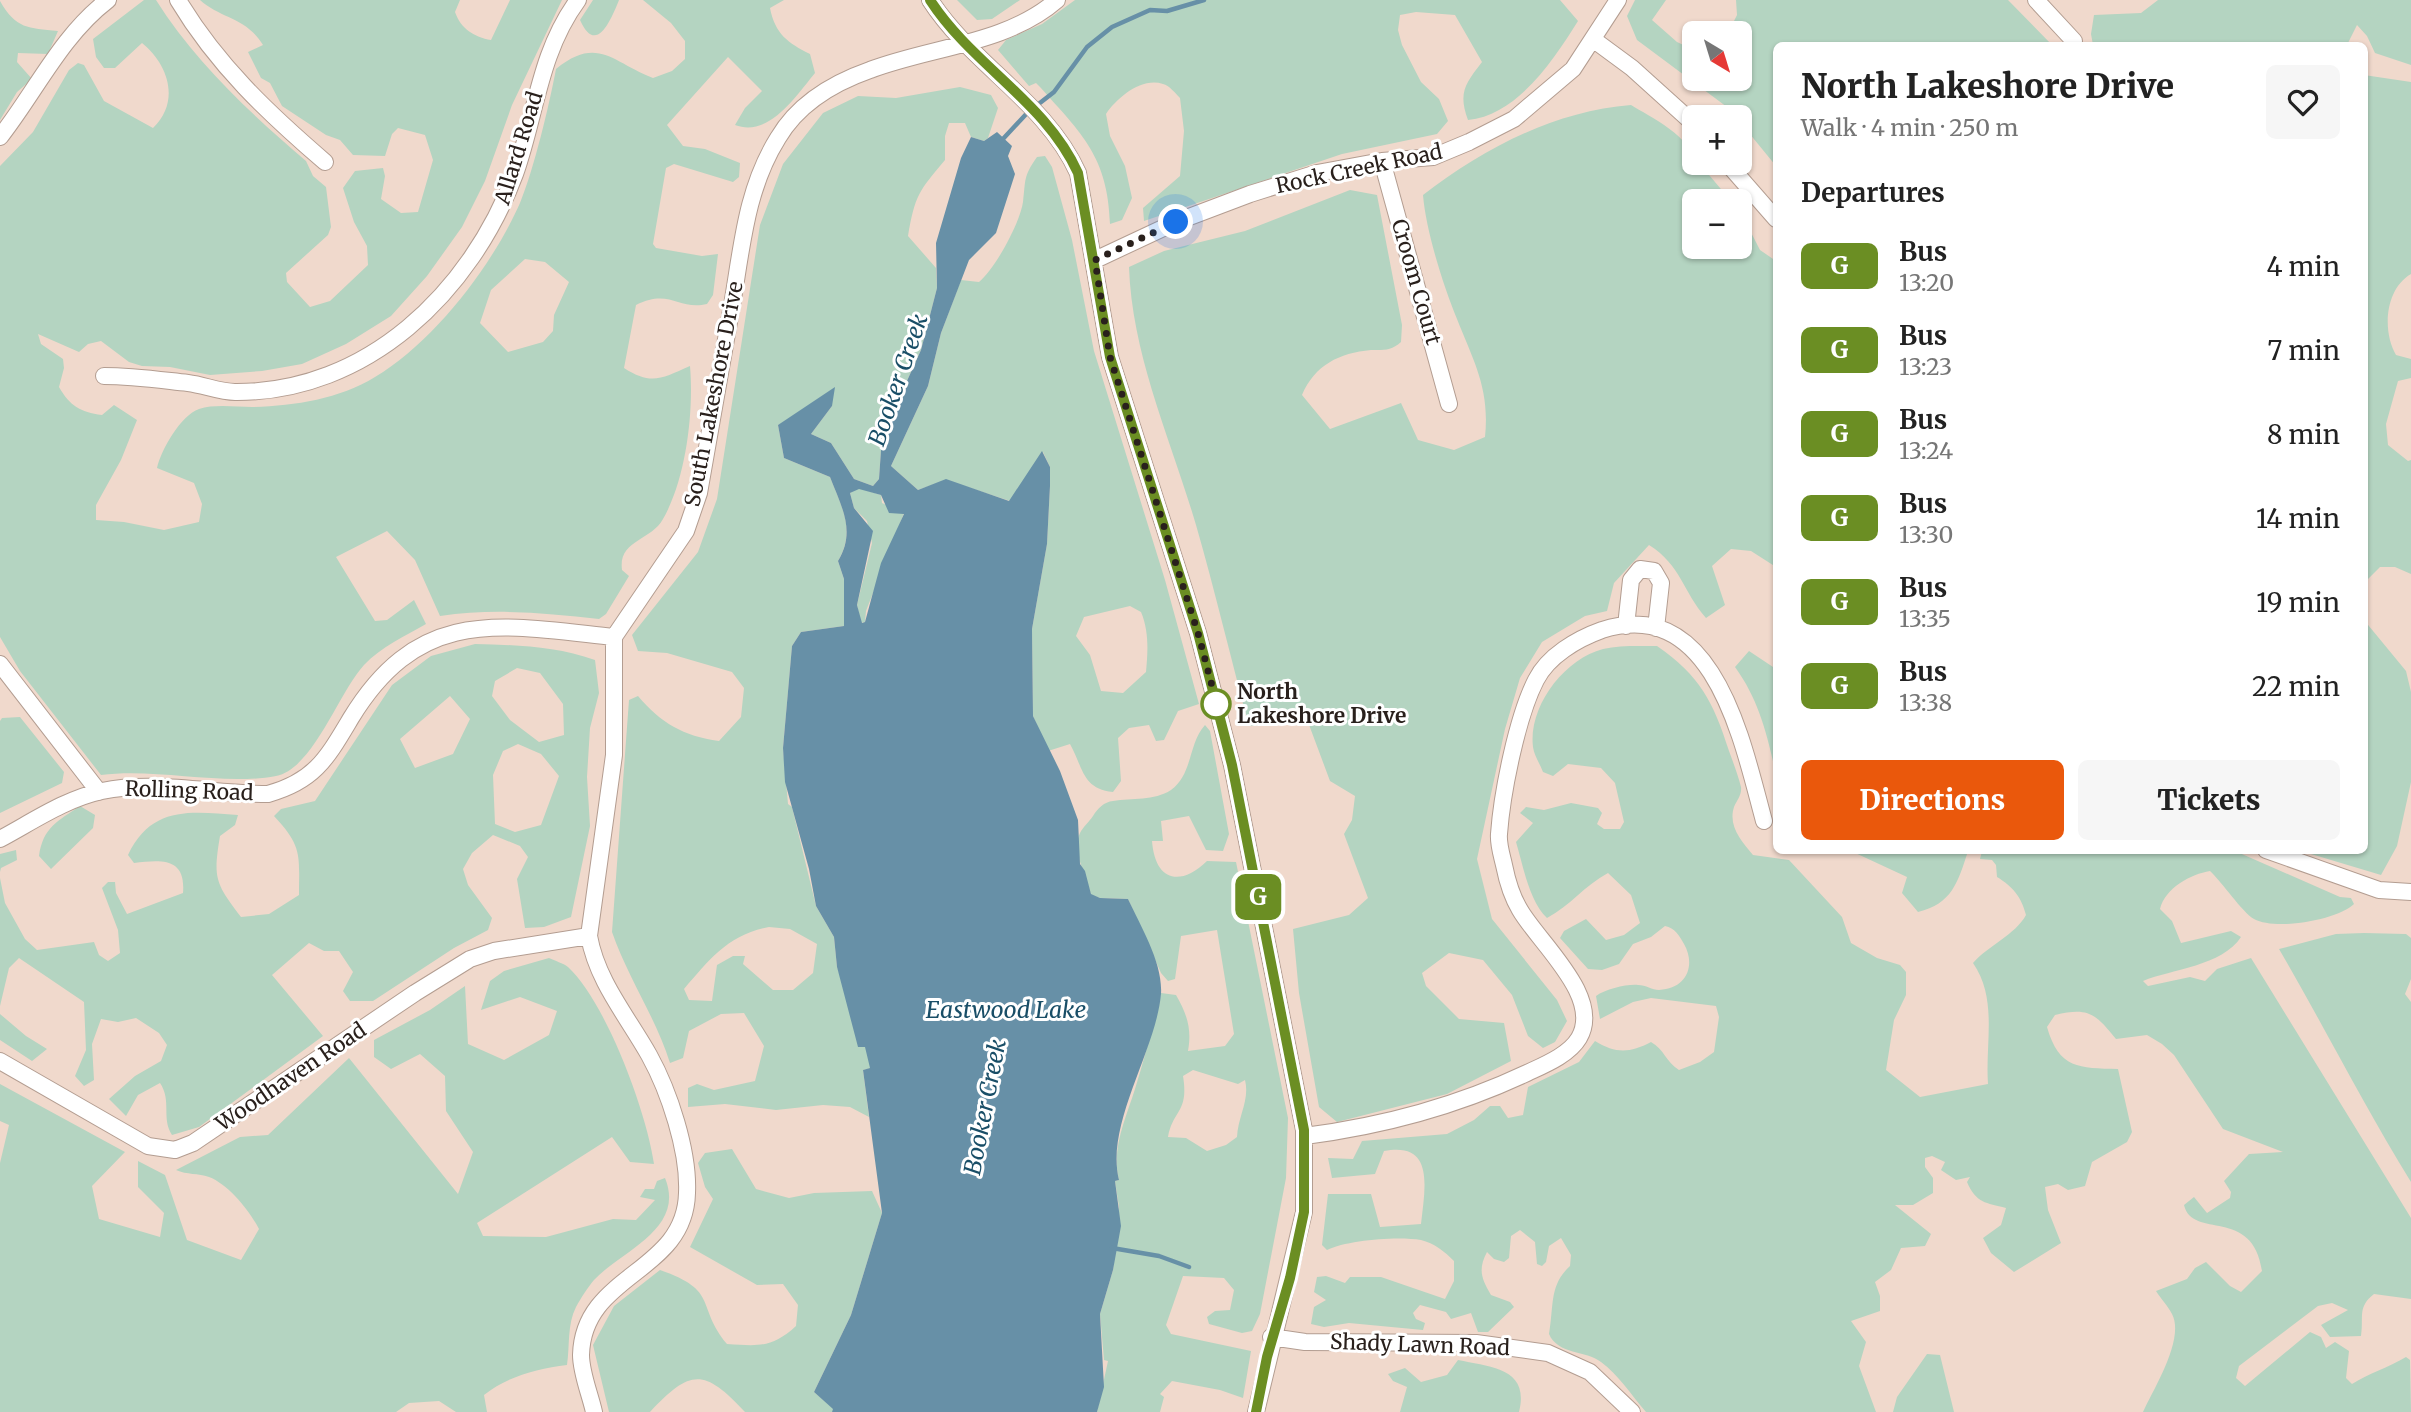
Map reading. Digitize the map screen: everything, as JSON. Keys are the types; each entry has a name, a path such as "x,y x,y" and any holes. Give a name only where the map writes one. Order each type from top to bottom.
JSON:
{"street":[{"path":"0,137 30,99 77,26 108,0"},
{"path":"178,0 219,61 262,108 325,162"},
{"name":"Allard Road","path":"104,376 148,376 232,392 268,391 303,384 352,365 413,325 449,290 496,220 516,171 544,65 568,13 578,0"},
{"path":"930,0 963,43 1048,125 1078,173 1110,357 1198,633 1232,765 1304,1136 1304,1212 1290,1278 1271,1337 1256,1412"},
{"name":"South Lakeshore Drive","path":"594,1412 581,1357 588,1321 596,1306 610,1292 659,1256 672,1241 686,1209 688,1190 682,1150 663,1084 602,977 589,936 614,755 614,637 621,621 686,531 699,493 752,190 778,137 810,101 848,78 902,57 981,39 1020,22 1057,0"},
{"name":"Rock Creek Road","path":"1095,260 1176,222 1250,194 1317,173 1382,161 1433,157 1514,119 1573,69 1618,0"},
{"path":"2036,0 2074,41"},
{"path":"1594,40 1632,68 1682,113"},
{"name":"Croom Court","path":"1382,161 1449,404"},
{"path":"1738,175 1773,216"},
{"path":"1626,626 1631,580 1640,569 1648,569 1654,571 1661,583 1656,628"},
{"name":"Rolling Road","path":"0,839 62,805 99,792 128,788 268,794 289,788 317,769 358,706 378,683 400,660 426,644 482,626 614,637"},
{"path":"1304,1136 1360,1129 1438,1110 1538,1068 1567,1051 1580,1037 1584,1006 1577,988 1519,909 1510,886 1499,837 1522,718 1536,678 1572,643 1617,626 1656,628 1685,643 1708,666 1727,701 1765,821"},
{"path":"0,664 99,792"},
{"path":"2277,854 2379,890 2411,892"},
{"name":"Woodhaven Road","path":"0,1061 148,1146 175,1150 226,1123 415,993 470,960 494,951 589,936"},
{"name":"Shady Lawn Road","path":"1271,1337 1305,1342 1476,1343 1548,1353 1590,1372 1632,1412"}],"green space":[{"path":"144,0 156,0 206,66 265,125 306,161 313,176 326,187 331,227 328,235 286,273 287,282 310,307 330,301 368,265 367,246 354,222 343,188 355,171 383,168 385,176 381,199 401,213 418,212 433,160 425,135 398,128 392,134 385,156 353,155 340,140 326,135 282,106 270,83 261,78 248,52 263,45 241,23 200,0 460,0 455,12 461,23 479,37 491,40 510,0 562,0 512,105 485,181 462,227 427,276 391,316 346,344 302,364 262,371 210,375 129,362 101,341 88,344 79,352 38,334 41,344 63,359 64,368 59,387 67,399 82,410 102,415 114,405 137,420 121,460 96,505 96,520 164,530 199,522 202,504 194,483 157,468 173,434 185,418 199,409 211,407 300,403 361,385 419,344 459,300 494,252 520,203 541,137 556,69 583,54 595,53 605,55 653,78 672,71 685,59 685,41 671,23 643,0 784,0 770,8 775,25 784,37 810,54 815,73 781,113 759,126 735,125 745,108 762,91 728,57 667,125 683,146 705,149 740,163 739,177 733,182 674,164 666,168 653,244 656,248 702,256 718,254 713,295 707,304 689,305 658,299 636,305 624,368 642,377 657,378 690,366 691,404 683,465 671,503 658,526 625,552 622,570 629,576 606,614 599,619 500,612 440,616 415,560 387,531 336,557 375,621 387,620 414,600 426,624 386,647 364,665 302,760 276,776 255,779 123,773 101,775 20,671 0,637 0,166 33,132 69,70 78,63 84,65 104,101 153,128 162,117 169,95 168,83 159,61 142,43 115,68 104,68 96,57 93,39","holes":["525,259 545,262 569,282 554,315 553,331 543,342 508,352 480,323 491,290"]},
{"path":"593,0 619,0 607,25 597,35 586,30 580,20"},
{"path":"957,0 1020,0 992,19 977,20"},
{"path":"1075,0 1560,0 1578,21 1533,83 1503,108 1468,120 1464,103 1465,89 1482,62 1455,15 1416,12 1400,15 1398,30 1402,45 1421,82 1439,99 1448,121 1437,134 1342,154 1144,221 1143,208 1180,176 1184,131 1180,98 1172,90 1155,83 1138,86 1116,102 1106,114 1110,136 1125,166 1132,198 1122,220 1110,224 1104,181 1090,148 1040,87 1036,83 1029,86 998,50 1006,40 1042,24"},
{"path":"1635,0 1666,0 1652,20 1682,44 1682,74 1637,40 1627,16"},
{"path":"1736,0 2008,0 2049,42 1773,42 1773,162 1752,137 1752,105 1724,105 1706,91 1752,91 1752,21 1734,21 1737,15"},
{"path":"2158,0 2411,0 2411,65 2375,53 2367,36 2357,25 2348,42 2092,42 2094,15 2141,13"},
{"path":"0,1 17,22 39,29 58,31 48,54 18,53 17,62 32,79 17,92 0,120"},
{"path":"2368,76 2411,82 2411,274 2402,281 2391,300 2388,323 2396,355 2411,359 2411,378 2398,381 2386,424 2388,445 2408,461 2411,460 2411,574 2395,567 2380,567 2368,579"},
{"path":"960,87 991,95 998,108 988,138 984,141 971,137 965,123 949,123 945,136 945,160 924,187 913,211 908,236 936,268 937,288 921,350 882,436 879,479 873,486 854,479 831,443 811,434 832,406 778,425 784,458 830,477 843,509 847,529 838,561 844,579 844,626 801,632 792,646 783,748 788,804 792,807 816,906 834,937 837,967 872,1063 871,1068 863,1070 869,1117 850,1107 823,1105 776,1110 725,1104 688,1107 688,1088 697,1084 714,1090 755,1081 764,1046 744,1013 721,1014 689,1031 683,1058 670,1063 612,932 629,700 638,696 655,714 674,727 694,736 719,741 741,717 744,688 732,672 667,653 638,651 632,635 698,552 717,499 760,225 783,164 823,113 858,96 896,98","holes":["769,927 790,929 817,944 813,973 793,990 773,990 743,964 745,956 733,956 717,965 712,1001 689,1000 684,989 712,958 731,942"]},
{"path":"1631,105 1682,140 1682,175 1709,175 1721,189 1682,189 1682,259 1752,259 1752,234 1760,250 1773,259 1773,565 1751,551 1731,549 1712,566 1725,605 1706,618 1668,561 1649,545 1614,583 1607,611 1585,616 1542,642 1520,678 1505,729 1477,859 1492,919 1557,1000 1567,1021 1555,1042 1543,1048 1528,1036 1512,995 1483,960 1449,953 1422,973 1426,986 1459,1019 1504,1023 1511,1061 1447,1094 1337,1122 1319,1107 1299,993 1293,929 1349,915 1368,898 1344,834 1352,820 1355,796 1330,781 1308,722 1249,726 1196,525 1145,365 1137,333 1129,267 1164,251 1245,231 1350,190 1377,195 1402,325 1401,342 1384,350 1349,354 1329,362 1314,376 1302,395 1330,429 1401,403 1418,440 1454,450 1485,437 1485,404 1475,363 1436,258 1423,195 1495,148 1547,124 1574,115"},
{"path":"1045,156 1052,167 1072,240 1094,351 1165,580 1199,704 1178,711 1164,740 1156,741 1149,725 1129,728 1118,738 1121,781 1113,792 1089,782 1070,744 1048,751 1033,716 1032,629 1047,544 1050,486 1050,467 1043,452 1010,501 946,480 918,490 891,466 928,386 941,333 961,280 979,282 999,257 1017,222 1027,174 1037,157","holes":["1130,606 1141,612 1147,641 1146,672 1123,693 1101,691 1090,655 1076,636 1084,617"]},
{"path":"859,488 881,495 882,503 904,513 866,611 865,622 861,623 857,605 872,543 867,521 854,508 850,493"},
{"path":"2368,625 2406,671 2411,692 2411,782 2397,846 2381,875 2311,854 2368,854"},
{"path":"475,644 551,649 595,660 599,693 590,728 587,777 590,826 571,917 544,927 525,928 517,879 528,857 520,846 493,835 472,853 463,869 468,885 492,918 488,930 454,948 373,1001 350,1001 343,991 353,972 339,951 324,951 309,943 272,975 323,1036 199,1127 172,1135 167,1122 164,1090 160,1083 138,1095 126,1116 109,1099 135,1076 161,1061 167,1045 159,1033 136,1018 118,1022 101,1019 92,1044 94,1080 84,1086 75,1076 86,1050 84,1002 19,958 9,968 0,1006 0,878 5,903 25,939 37,950 94,942 99,955 108,961 120,953 118,930 102,888 108,882 115,882 116,893 127,914 183,893 183,881 176,867 170,863 153,861 134,863 128,855 149,827 174,815 238,815 235,825 220,836 217,871 221,888 241,917 269,914 299,895 295,844 274,816 281,809 315,801 392,685 431,656","holes":["517,668 540,673 563,704 564,735 539,742 510,720 492,696 495,681","450,696 470,719 453,754 415,768 400,739","518,744 541,754 559,776 541,825 515,832 495,824 493,775 503,751"]},
{"path":"1623,646 1657,646 1684,668 1703,691 1717,718 1741,787 1734,807 1734,827 1753,855 1789,860 1842,917 1851,943 1877,958 1900,965 1906,972 1906,995 1894,1020 1886,1070 1920,1097 1988,1084 1988,1006 1981,977 1973,963 2015,928 2026,915 2016,893 1997,877 1996,865 1992,860 1980,859 1981,854 2242,854 2340,897 2351,898 2354,904 2334,915 2306,922 2277,924 2254,919 2210,871 2195,875 2173,889 2160,909 2172,921 2181,943 2231,931 2241,937 2233,947 2209,961 2143,981 2148,986 2190,977 2205,981 2217,969 2251,958 2411,1218 2411,1299 2374,1294 2363,1308 2361,1336 2330,1337 2321,1325 2348,1310 2332,1303 2318,1306 2239,1366 2236,1378 2245,1386 2310,1332 2321,1337 2326,1348 2335,1342 2349,1351 2346,1378 2352,1384 2406,1357 2410,1360 2411,1412 2143,1412 2166,1363 2174,1336 2172,1314 2156,1291 2187,1279 2195,1268 2206,1262 2230,1286 2241,1292 2262,1271 2256,1251 2247,1238 2235,1231 2198,1221 2189,1215 2184,1205 2194,1197 2207,1213 2230,1198 2231,1192 2224,1181 2249,1154 2283,1152 2223,1129 2174,1055 2162,1044 2147,1035 2116,1039 2096,1018 2083,1012 2055,1015 2047,1027 2058,1051 2072,1063 2092,1068 2118,1069 2132,1132 2127,1142 2092,1162 2085,1186 2068,1190 2058,1184 2045,1187 2048,1210 2061,1243 2014,1272 1991,1253 1983,1238 2001,1225 2006,1208 1978,1198 1967,1182 1970,1177 1956,1180 1941,1170 1945,1162 1932,1156 1925,1158 1925,1167 1933,1178 1933,1193 1913,1205 1895,1205 1931,1234 1925,1246 1901,1248 1891,1270 1875,1282 1880,1296 1880,1311 1851,1321 1866,1342 1859,1366 1876,1412 1646,1412 1601,1362 1565,1349 1553,1341 1549,1334 1555,1288 1570,1266 1571,1255 1561,1238 1549,1246 1546,1262 1542,1266 1537,1264 1535,1242 1520,1230 1511,1236 1509,1258 1504,1262 1494,1259 1487,1252 1482,1263 1483,1278 1491,1295 1510,1302 1514,1307 1488,1332 1478,1332 1471,1313 1451,1319 1446,1312 1420,1305 1413,1313 1416,1319 1425,1323 1423,1330 1349,1323 1324,1327 1311,1324 1314,1307 1326,1300 1314,1292 1317,1277 1326,1276 1345,1283 1350,1277 1381,1277 1445,1299 1454,1281 1454,1261 1439,1248 1421,1240 1373,1240 1327,1250 1322,1245 1328,1194 1371,1194 1380,1227 1421,1224 1424,1196 1423,1170 1412,1153 1400,1150 1384,1151 1375,1174 1332,1178 1328,1158 1353,1159 1362,1141 1447,1134 1474,1120 1490,1106 1500,1106 1508,1118 1523,1115 1528,1087 1579,1062 1595,1041 1616,1050 1636,1048 1651,1042 1679,1070 1700,1062 1714,1052 1719,1017 1716,1006 1651,998 1633,1002 1600,1019 1596,996 1633,985 1656,990 1669,989 1682,981 1686,974 1689,968 1688,952 1674,930 1665,926 1651,937 1633,944 1619,964 1602,970 1588,969 1560,938 1564,931 1586,919 1606,940 1624,935 1640,923 1631,895 1608,873 1547,918 1531,893 1516,842 1533,823 1520,813 1526,807 1544,810 1571,803 1598,808 1602,813 1597,824 1604,829 1620,829 1624,822 1615,783 1601,768 1568,764 1553,776 1543,772 1534,750 1533,732 1543,701 1562,674 1589,654"},
{"path":"1749,651 1773,667 1773,762 1756,705 1735,667"},
{"path":"20,717 64,772 62,783 0,813 0,721 2,718"},
{"path":"1205,725 1210,731 1229,834 1223,851 1206,850 1189,816 1161,821 1163,841 1152,841 1154,854 1163,872 1178,877 1187,875 1207,861 1236,862 1288,1118 1286,1178 1260,1314 1252,1331 1242,1333 1209,1324 1207,1317 1215,1311 1230,1310 1234,1290 1224,1278 1183,1276 1166,1325 1171,1334 1251,1351 1243,1398 1220,1390 1172,1381 1160,1394 1164,1397 1160,1412 1097,1412 1108,1361 1104,1360 1100,1314 1113,1270 1119,1207 1115,1181 1119,1180 1118,1145 1161,993 1176,995 1183,1009 1189,1029 1188,1051 1225,1046 1234,1034 1217,930 1181,936 1175,979 1168,981 1161,973 1128,899 1091,895 1078,856 1078,840 1080,833 1104,804 1150,798 1171,790 1183,776","holes":["1193,1070 1238,1084 1245,1080 1246,1094 1237,1137 1226,1145 1207,1151 1186,1138 1168,1137 1184,1097 1183,1076"]},
{"path":"80,806 95,815 93,828 51,869 39,856 44,838 53,826"},
{"path":"16,850 17,860 1,868 0,872 0,854"},
{"path":"1857,854 1967,854 1952,890 1939,903 1929,908 1918,912 1902,893 1907,877"},
{"path":"2336,934 2406,934 2411,938 2411,979 2405,994 2411,1002 2411,1182 2279,949"},
{"path":"549,958 568,967 582,983 610,1031 634,1088 654,1164 630,1162 612,1137 477,1223 483,1236 546,1237 613,1219 636,1220 655,1200 640,1197 645,1189 654,1189 657,1181 665,1178 669,1196 667,1211 659,1225 594,1280 580,1300 571,1321 567,1365 523,1374 493,1388 484,1395 487,1412 456,1412 439,1401 409,1403 396,1412 0,1412 0,1163 9,1125 0,1121 0,1084 125,1152 92,1186 99,1219 160,1237 164,1213 138,1187 138,1161 165,1175 187,1240 241,1260 259,1229 250,1214 231,1192 216,1181 176,1170 240,1137 268,1135 349,1058 458,1194 473,1152 446,1111 445,1076 420,1054 391,1069 374,1057 374,1040 430,1010 465,986 468,1044 504,1060 549,1035 557,1011 520,997 481,1010 490,981 504,971"},
{"path":"0,1014 26,1036 47,1049 32,1061 0,1040"},
{"path":"732,1149 756,1189 789,1198 814,1193 872,1191 882,1213 851,1315 814,1392 834,1409 832,1412 745,1412 718,1387 697,1379 676,1388 650,1412 609,1412 593,1345 614,1306 660,1270 679,1278 699,1292 711,1319 727,1344 772,1342 796,1326 798,1305 783,1284 757,1285 690,1247 713,1199 705,1187 698,1163 705,1153"},
{"path":"1927,1354 1940,1355 1954,1412 1893,1412 1897,1397"},
{"path":"1458,1360 1495,1368 1513,1378 1519,1386 1521,1397 1519,1412 1400,1412 1407,1387 1393,1381 1388,1374 1405,1368 1421,1382 1447,1375"}],"water":[{"name":"Eastwood Lake","path":"997,132 1012,146 1008,156 1015,174 996,233 969,260 941,333 928,386 891,466 918,490 946,479 1009,501 1042,451 1050,467 1050,486 1047,544 1032,629 1033,716 1060,771 1078,820 1080,864 1085,871 1091,894 1100,898 1128,899 1155,958 1161,994 1157,1016 1119,1135 1119,1180 1115,1181 1121,1226 1113,1270 1100,1314 1104,1387 1097,1412 832,1412 833,1409 814,1392 851,1315 882,1213 863,1070 870,1068 865,1047 858,1047 837,967 834,937 816,906 809,869 785,782 783,748 792,646 801,632 844,626 844,579 838,561 847,529 843,509 830,477 784,458 778,425 835,387 832,406 811,434 831,443 854,479 873,486 879,479 882,436 921,350 937,288 936,243 961,158 971,137 984,141","holes":["859,489 881,495 889,513 904,514 881,563 865,622 862,623 857,605 873,531 854,508 850,493"]}],"waterway":[{"name":"Booker Creek","path":"1036,106 1054,92 1087,47 1112,27 1150,10 1167,11 1204,0"},
{"name":"Booker Creek","path":"1002,140 1029,111"},
{"path":"1112,1248 1159,1256 1189,1267"}],"bus line":[{"name":"G","path":"930,0 963,43 1048,125 1061,141 1078,173 1092,239 1110,357 1198,633 1232,765 1304,1130 1304,1212 1290,1278 1271,1337 1257,1396 1256,1412"}],"place":[{"name":"North Lakeshore Drive","path":"1216,704"}],"route":[{"path":"1176,222 1095,260 1110,357 1198,633 1219,712 1216,704"}]}
